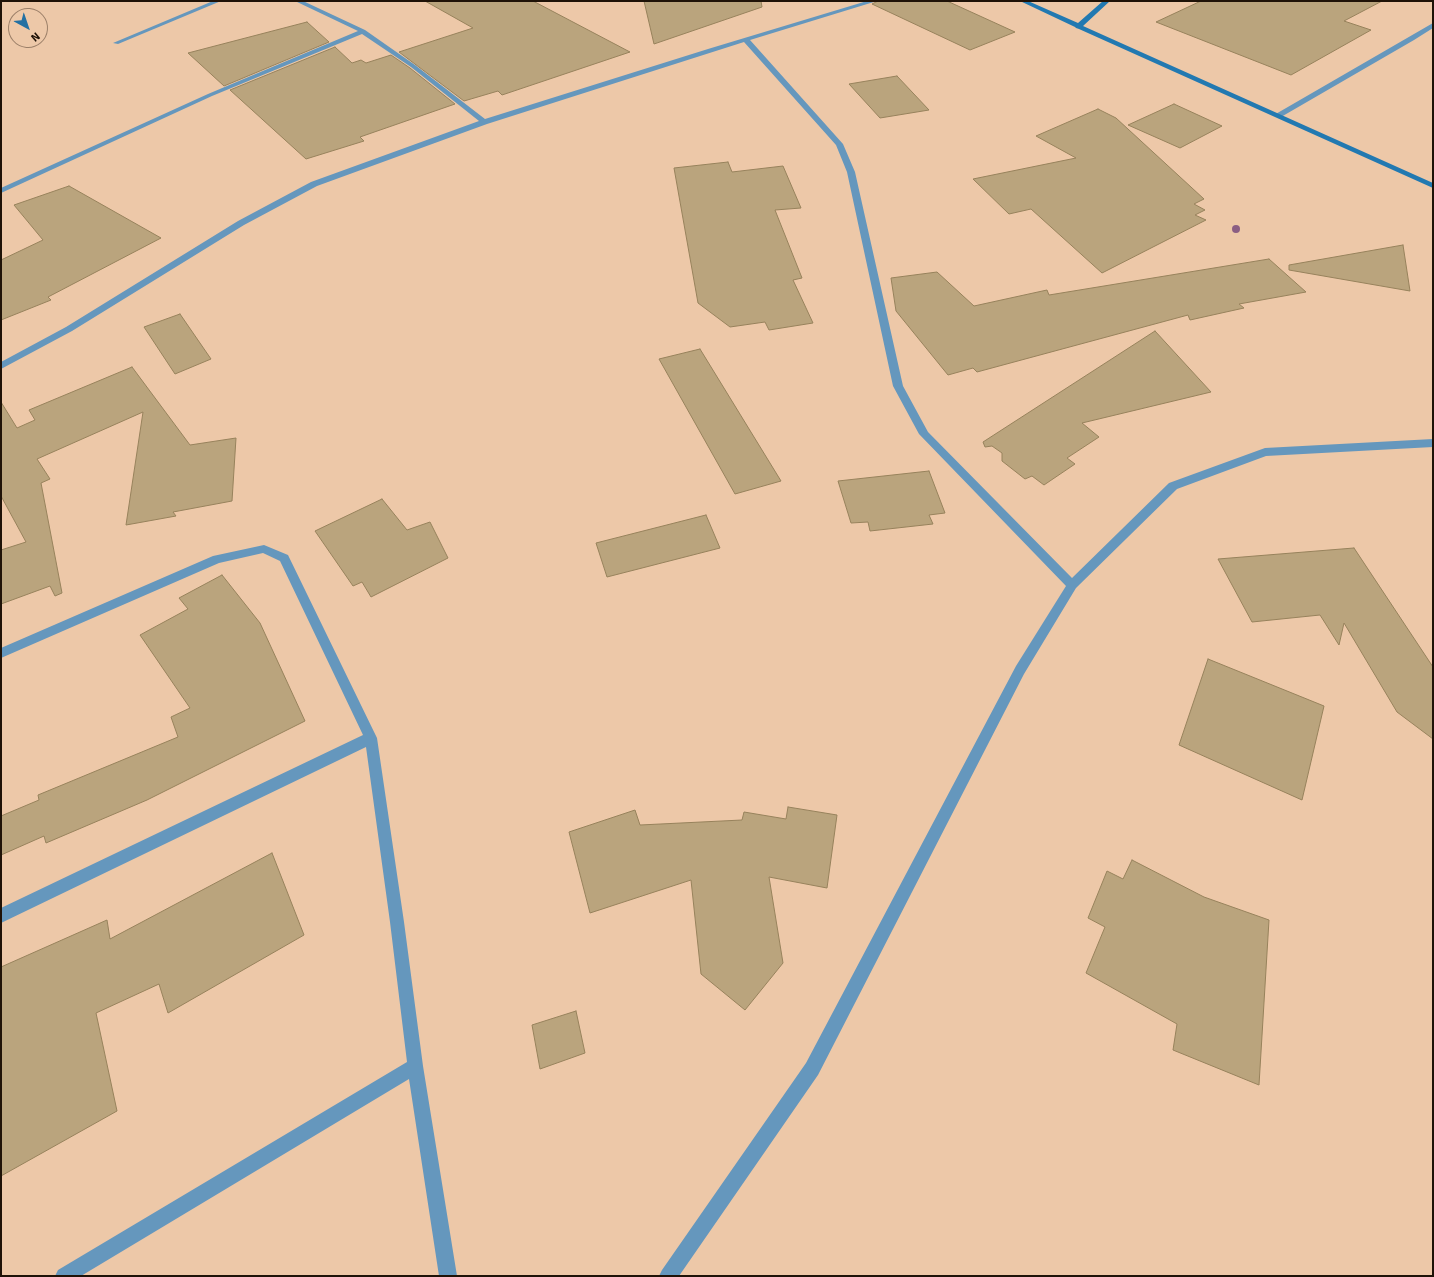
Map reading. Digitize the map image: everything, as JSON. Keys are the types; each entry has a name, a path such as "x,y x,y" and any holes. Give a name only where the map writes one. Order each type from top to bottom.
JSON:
{"street":[{"path":"116,43 218,1"},
{"path":"298,1 363,32 413,66 484,122"},
{"path":"1,366 69,329 241,223 314,184 484,122 874,1"},
{"path":"1026,1 1078,27 1278,115 1433,186"},
{"path":"1078,27 1107,1"},
{"path":"1278,115 1412,39 1433,25"},
{"path":"1,191 210,95 363,32"},
{"path":"746,40 839,144 851,172 898,386 924,434 1072,586"},
{"path":"668,1276 812,1069 1020,670 1072,586 1174,486 1265,452 1433,443"},
{"path":"1,653 217,559 264,549 284,558 371,738 397,922 415,1066 448,1276"},
{"path":"1,916 371,738"},
{"path":"64,1276 415,1066"}],"building":[{"path":"425,1 533,1 630,52 502,95 498,91 464,101 399,52 473,28"},
{"path":"644,1 761,1 762,7 654,44"},
{"path":"878,1 947,1 1015,32 970,50 872,4"},
{"path":"1201,1 1382,1 1344,21 1371,30 1291,75 1156,22"},
{"path":"307,22 329,42 224,86 188,53"},
{"path":"335,47 352,63 361,60 366,63 391,55 410,68 455,104 360,137 364,141 306,159 230,90"},
{"path":"897,76 929,110 880,118 849,84"},
{"path":"1174,104 1222,126 1180,148 1128,125"},
{"path":"1098,109 1116,118 1204,199 1194,204 1205,210 1195,215 1206,220 1102,273 1031,209 1009,214 973,179 1076,158 1036,136"},
{"path":"728,162 732,172 783,166 801,208 775,210 802,278 793,280 813,323 769,330 765,322 730,327 698,303 674,168"},
{"path":"69,186 161,238 48,297 51,300 1,320 1,260 43,240 14,205"},
{"path":"1403,245 1410,291 1289,270 1289,265"},
{"path":"1269,259 1306,292 1239,304 1244,308 1190,320 1188,315 977,372 973,368 948,375 896,311 891,278 937,272 974,306 1047,290 1049,295"},
{"path":"180,314 211,359 175,374 144,327"},
{"path":"1155,331 1211,392 1082,423 1099,437 1067,458 1075,464 1044,485 1032,476 1025,479 1002,461 1002,453 992,446 985,447 983,442"},
{"path":"700,349 781,481 735,494 659,359"},
{"path":"132,367 190,445 236,438 232,501 173,512 176,516 126,525 143,412 37,459 50,479 41,483 62,593 55,596 50,586 1,604 1,550 26,542 1,496 1,402 17,428 35,420 29,410"},
{"path":"929,471 945,513 929,515 933,524 870,531 868,522 851,523 838,481"},
{"path":"382,499 407,530 430,522 448,558 371,597 362,582 353,586 315,531"},
{"path":"706,515 720,548 607,577 596,543"},
{"path":"1354,548 1433,667 1433,739 1397,712 1344,623 1339,645 1320,615 1252,622 1218,559"},
{"path":"222,575 260,623 305,721 147,800 46,843 44,836 1,855 1,816 39,800 38,795 178,737 171,717 190,708 140,635 188,609 179,598"},
{"path":"1208,659 1324,706 1302,800 1179,745"},
{"path":"788,807 837,815 827,888 769,877 783,963 745,1010 701,974 691,880 590,913 569,832 635,810 640,825 742,820 744,812 786,819"},
{"path":"272,853 304,935 168,1013 159,984 96,1013 117,1111 1,1176 1,967 107,920 110,939"},
{"path":"1132,860 1204,897 1269,920 1259,1085 1173,1050 1177,1024 1086,973 1105,927 1088,918 1107,871 1123,879"},
{"path":"576,1011 585,1053 540,1069 532,1025"}]}
